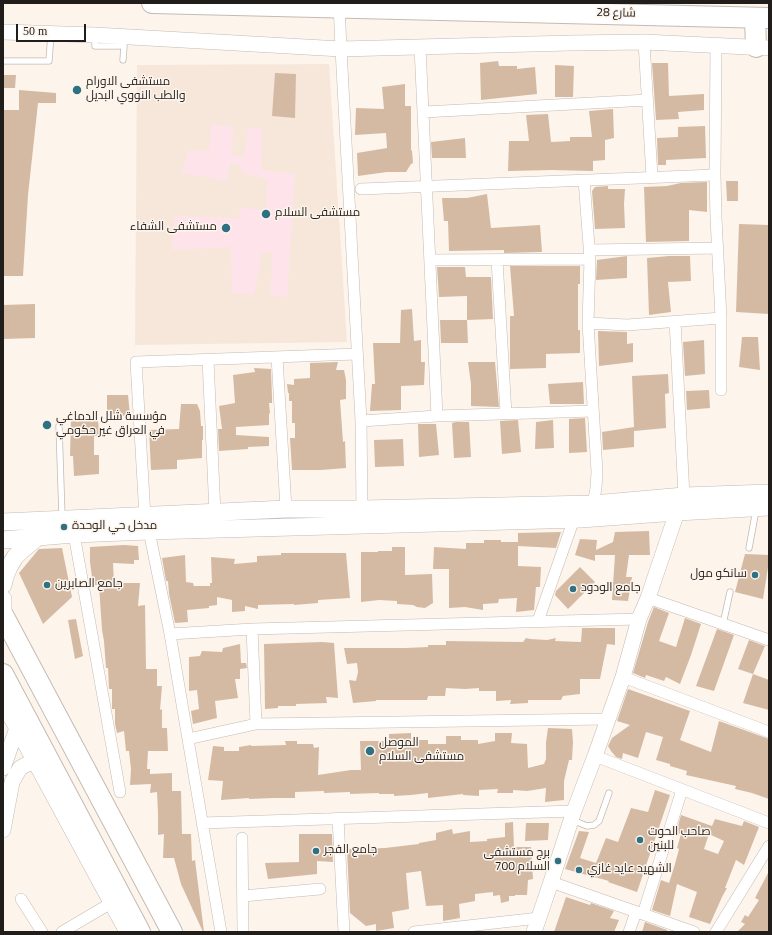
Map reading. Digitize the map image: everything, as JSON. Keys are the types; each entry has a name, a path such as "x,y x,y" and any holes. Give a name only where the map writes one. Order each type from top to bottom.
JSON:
{"highway":[{"name":"شارع 28","path":"152,3 339,5 762,18"},
{"path":"762,18 762,48"},
{"path":"3,615 172,932"},
{"path":"3,674 9,699 62,784 118,903 140,932"},
{"path":"118,903 149,888"}],"main road":[{"path":"3,32 95,35 341,49 644,42 762,48"},
{"path":"3,540 74,534 215,513 286,509 362,509 586,514 684,496 769,492"},
{"path":"3,522 63,520 147,524 677,512 763,508"},
{"path":"534,932 552,882 573,815 623,677 639,619 648,598 677,512"},
{"path":"3,585 5,577 15,557 38,537"},
{"path":"3,599 3,615"},
{"path":"3,768 11,725 18,717 9,699"},
{"path":"11,725 36,764 118,903 127,932"},
{"path":"3,830 12,782 20,768 29,762 36,764 62,784"}],"street":[{"path":"339,5 361,421 362,509"},
{"path":"644,42 652,178"},
{"path":"716,46 716,175 721,318 721,390"},
{"path":"420,47 437,416"},
{"path":"424,112 648,100"},
{"path":"361,189 716,175"},
{"path":"538,622 596,488 597,472 588,323 589,254 584,180"},
{"path":"430,260 497,260 718,248"},
{"path":"497,260 506,414"},
{"path":"588,323 626,325 721,318"},
{"path":"675,321 684,496"},
{"path":"220,932 170,634 147,524 136,362 357,354"},
{"path":"278,357 286,509"},
{"path":"208,360 215,513"},
{"path":"361,421 437,416 593,411"},
{"path":"74,534 120,792"},
{"path":"648,598 769,640"},
{"path":"170,634 252,629 639,619"},
{"path":"252,629 256,724"},
{"path":"623,677 769,732"},
{"path":"188,739 256,724 608,719"},
{"path":"595,756 769,823"},
{"path":"629,932 640,913 682,790"},
{"path":"202,823 338,818 573,815"},
{"path":"338,818 344,932"},
{"path":"242,838 244,932"},
{"path":"716,932 769,846"},
{"path":"552,882 694,932"},
{"path":"243,896 320,889"},
{"path":"21,899 42,932"},
{"path":"62,932 118,903"},
{"path":"414,932 539,918"}],"lane":[{"path":"4,61 49,60 52,34"},
{"path":"95,35 95,46 124,46 123,60"},
{"path":"59,426 63,520"},
{"path":"749,548 763,508"},
{"path":"723,624 730,592"},
{"path":"573,815 587,826 594,825 599,821 609,793"}],"shaded area":[{"path":"329,64 347,342 135,345 137,65"},
{"path":"212,124 233,127 232,155 244,157 248,128 262,128 261,170 295,174 287,297 270,295 273,253 262,252 254,295 232,293 231,247 172,250 175,216 240,218 239,207 267,211 267,179 242,173 241,165 230,163 227,181 182,173 188,151 209,151"}],"building":[{"path":"498,61 499,66 517,66 517,69 535,67 537,94 481,100 480,63"},
{"path":"652,63 668,63 669,96 704,94 704,110 678,112 679,119 656,120"},
{"path":"555,65 574,66 573,97 555,97"},
{"path":"275,73 296,74 295,118 272,116"},
{"path":"3,75 16,75 15,88 3,88"},
{"path":"405,84 405,106 411,106 411,150 413,163 406,172 387,172 358,176 357,153 387,148 386,133 355,135 356,108 384,109 382,87"},
{"path":"19,90 56,93 56,103 38,103 28,195 23,276 3,276 3,110 19,110"},
{"path":"613,109 614,138 605,140 605,160 593,161 593,171 508,171 509,141 529,141 526,115 548,114 551,142 570,141 570,137 592,137 589,111"},
{"path":"705,126 706,158 666,160 666,165 658,165 657,138 678,137 678,127"},
{"path":"465,138 466,158 432,158 431,142"},
{"path":"726,181 738,181 738,201 727,201"},
{"path":"707,182 707,212 689,210 689,241 646,242 644,187"},
{"path":"608,186 608,189 625,189 625,228 595,229 592,191 595,187"},
{"path":"487,194 491,228 540,225 542,252 504,253 504,250 449,251 448,221 444,221 442,198 467,198"},
{"path":"739,224 769,225 769,314 736,312"},
{"path":"627,256 627,278 596,280 597,260"},
{"path":"690,256 691,281 668,282 671,312 649,315 647,258"},
{"path":"510,266 580,266 580,284 578,284 578,330 580,330 580,353 546,354 546,368 510,369 510,316 514,316"},
{"path":"437,267 465,267 466,277 491,277 493,319 467,320 467,296 439,297"},
{"path":"35,304 35,338 3,339 3,305"},
{"path":"412,309 414,341 421,340 421,362 425,362 424,385 401,386 401,410 370,411 372,384 375,384 373,343 400,343 401,310"},
{"path":"440,320 467,320 468,343 441,343"},
{"path":"598,331 627,332 627,344 633,343 633,362 599,366"},
{"path":"742,337 758,337 760,370 739,367"},
{"path":"704,340 705,374 685,376 683,342"},
{"path":"338,362 336,370 344,370 346,380 346,399 340,400 343,442 345,441 346,468 292,470 290,438 295,438 295,423 292,423 292,401 289,401 287,384 294,385 294,379 310,378 310,363"},
{"path":"468,362 495,362 499,407 471,406 471,384"},
{"path":"254,368 271,369 272,403 269,403 269,425 236,427 236,435 269,437 269,446 219,451 218,429 222,429 219,406 235,403 233,375 255,372"},
{"path":"668,374 669,393 665,394 666,428 634,431 634,447 603,450 602,432 634,427 632,376"},
{"path":"583,382 584,404 550,404 548,384"},
{"path":"709,390 710,408 687,410 686,391"},
{"path":"107,395 128,395 130,415 107,417"},
{"path":"181,404 197,404 200,411 201,426 203,426 202,458 177,460 177,469 151,470 149,430 179,429"},
{"path":"86,418 86,421 98,421 100,437 94,436 94,455 99,455 99,474 74,476 73,456 70,456 71,419"},
{"path":"585,418 587,452 569,453 569,419"},
{"path":"518,420 521,452 502,454 500,421"},
{"path":"553,420 554,448 535,449 536,422"},
{"path":"469,422 471,457 454,458 452,423"},
{"path":"418,424 436,424 439,455 419,457"},
{"path":"403,439 404,466 375,467 374,440"},
{"path":"649,531 650,555 629,555 626,577 632,577 628,601 612,600 615,555 595,555 595,561 575,555 580,539 597,540 596,550 613,542 615,532"},
{"path":"561,532 556,548 518,546 518,566 541,567 540,587 536,587 534,610 516,612 517,598 499,599 498,603 483,604 483,610 465,607 449,608 449,569 433,569 434,547 466,549 466,543 484,543 484,540 518,542 518,533"},
{"path":"124,545 138,546 139,560 134,560 134,564 113,563 114,583 140,583 138,606 145,605 146,669 157,669 157,686 162,686 160,710 162,709 162,728 167,728 168,751 148,751 147,769 150,769 150,774 172,773 172,791 181,791 182,834 191,834 192,861 195,860 204,932 181,884 174,858 163,858 164,834 158,835 157,792 150,793 151,784 130,785 131,769 129,751 126,751 124,731 117,733 115,724 115,709 112,709 112,689 109,689 108,668 106,668 99,585 93,585 90,547"},
{"path":"392,547 405,547 405,575 432,574 433,603 425,608 413,605 397,604 397,601 379,600 361,602 361,552 392,551"},
{"name":"جامع الصابرين","path":"62,548 72,597 43,624 19,573 39,549"},
{"path":"281,553 346,553 350,598 318,600 318,603 294,605 258,605 258,609 245,606 245,611 232,612 232,600 217,597 217,605 209,606 209,608 187,610 188,622 175,623 168,581 166,581 162,558 185,555 186,582 193,583 194,586 210,586 210,583 212,583 211,557 235,559 234,564 257,562 257,556 281,555"},
{"path":"745,554 769,555 763,599 735,592"},
{"path":"580,567 595,582 568,609 555,595 556,591"},
{"path":"654,607 669,613 659,641 676,647 685,618 701,624 680,684 666,677 664,681 646,675 645,678 633,673"},
{"path":"76,619 83,656 75,659 68,620"},
{"path":"582,628 615,628 615,645 607,644 600,679 580,679 580,694 563,696 561,700 528,700 528,703 510,704 511,700 496,701 496,691 479,691 479,688 446,688 445,696 428,696 427,700 376,700 353,703 349,680 356,681 358,672 357,663 347,664 344,648 428,647 428,645 446,645 446,641 523,642 526,638 547,640 556,638 555,641 581,642"},
{"path":"717,629 734,635 714,691 696,686"},
{"path":"749,640 765,646 753,674 738,669"},
{"path":"334,643 338,698 326,697 327,703 296,704 296,706 278,706 278,708 265,709 264,644"},
{"path":"240,644 241,663 246,663 247,668 240,669 240,679 235,679 238,698 215,701 217,718 193,724 191,711 199,709 197,690 189,691 189,657 200,656 202,651 222,652 223,648"},
{"path":"753,674 769,680 769,710 743,703"},
{"path":"628,689 690,711 680,740 711,752 719,721 769,739 769,799 735,789 736,786 686,775 687,771 656,760 663,737 646,732 638,758 623,753 622,759 616,757 608,746 612,738 630,725 617,721"},
{"path":"548,728 572,729 572,760 569,760 564,781 564,800 545,802 546,788 527,791 513,790 513,793 497,793 498,789 479,790 479,796 463,794 428,798 428,793 394,796 394,794 379,793 324,793 324,791 295,792 295,798 249,798 221,800 223,781 208,780 213,746 224,747 224,751 239,751 239,747 251,745 286,745 285,741 297,741 297,744 313,744 314,748 319,747 318,775 361,770 360,741 389,741 389,734 411,733 411,740 428,740 428,744 446,744 446,736 461,736 461,740 478,740 478,744 495,741 495,733 512,733 511,743 527,744 528,768 544,764 546,759"},
{"path":"655,790 670,795 637,892 608,882 609,881 565,869 579,831 589,832 580,858 596,863 606,838 618,842 631,808 648,812"},
{"path":"681,815 712,826 715,819 742,826 744,821 759,827 744,865 736,860 725,888 727,888 710,924 689,917 697,892 677,884 670,916 652,910 661,880 669,883 675,864 681,834 676,833","holes":["709,834 724,841 718,854 704,849"]},
{"path":"513,822 514,847 531,847 533,879 528,880 527,895 509,896 509,901 501,903 500,895 493,896 493,892 475,894 475,901 459,904 460,918 443,921 443,905 426,906 421,871 406,873 409,909 392,912 394,928 376,931 376,924 366,926 350,913 347,849 385,848 419,844 436,840 436,833 452,829 453,834 470,831 470,842 487,841 487,839 505,837 505,823"},
{"path":"526,823 549,823 548,840 525,841"},
{"path":"299,834 332,834 333,862 317,861 317,874 268,879 265,863 299,862"},
{"path":"769,871 769,932 737,932 745,924 741,922 745,915 748,917 759,900 755,898"},
{"path":"566,897 590,905 591,903 614,911 610,918 619,920 614,932 554,932"},
{"path":"645,922 667,930 667,932 642,932"}],"place":[{"name":"مستشفى الاورام والطب النووي البديل","path":"77,90"},
{"name":"مستشفى السلام","path":"266,214"},
{"name":"مستشفى الشفاء","path":"226,228"},
{"name":"مؤسسة شلل الدماغي في العراق غير حكومي","path":"47,425"},
{"name":"مدخل حي الوحدة","path":"64,527"},
{"name":"سانكو مول","path":"755,575"},
{"name":"جامع الصابرين","path":"47,585"},
{"name":"جامع الودود","path":"573,589"},
{"name":"الموصل مستشفى السلام","path":"370,751"},
{"name":"صاحب الحوت للبنين","path":"640,840"},
{"name":"جامع الفجر","path":"316,851"},
{"name":"برج مستشفى السلام 700","path":"558,861"},
{"name":"الشهيد عايد غازي","path":"579,870"}]}
